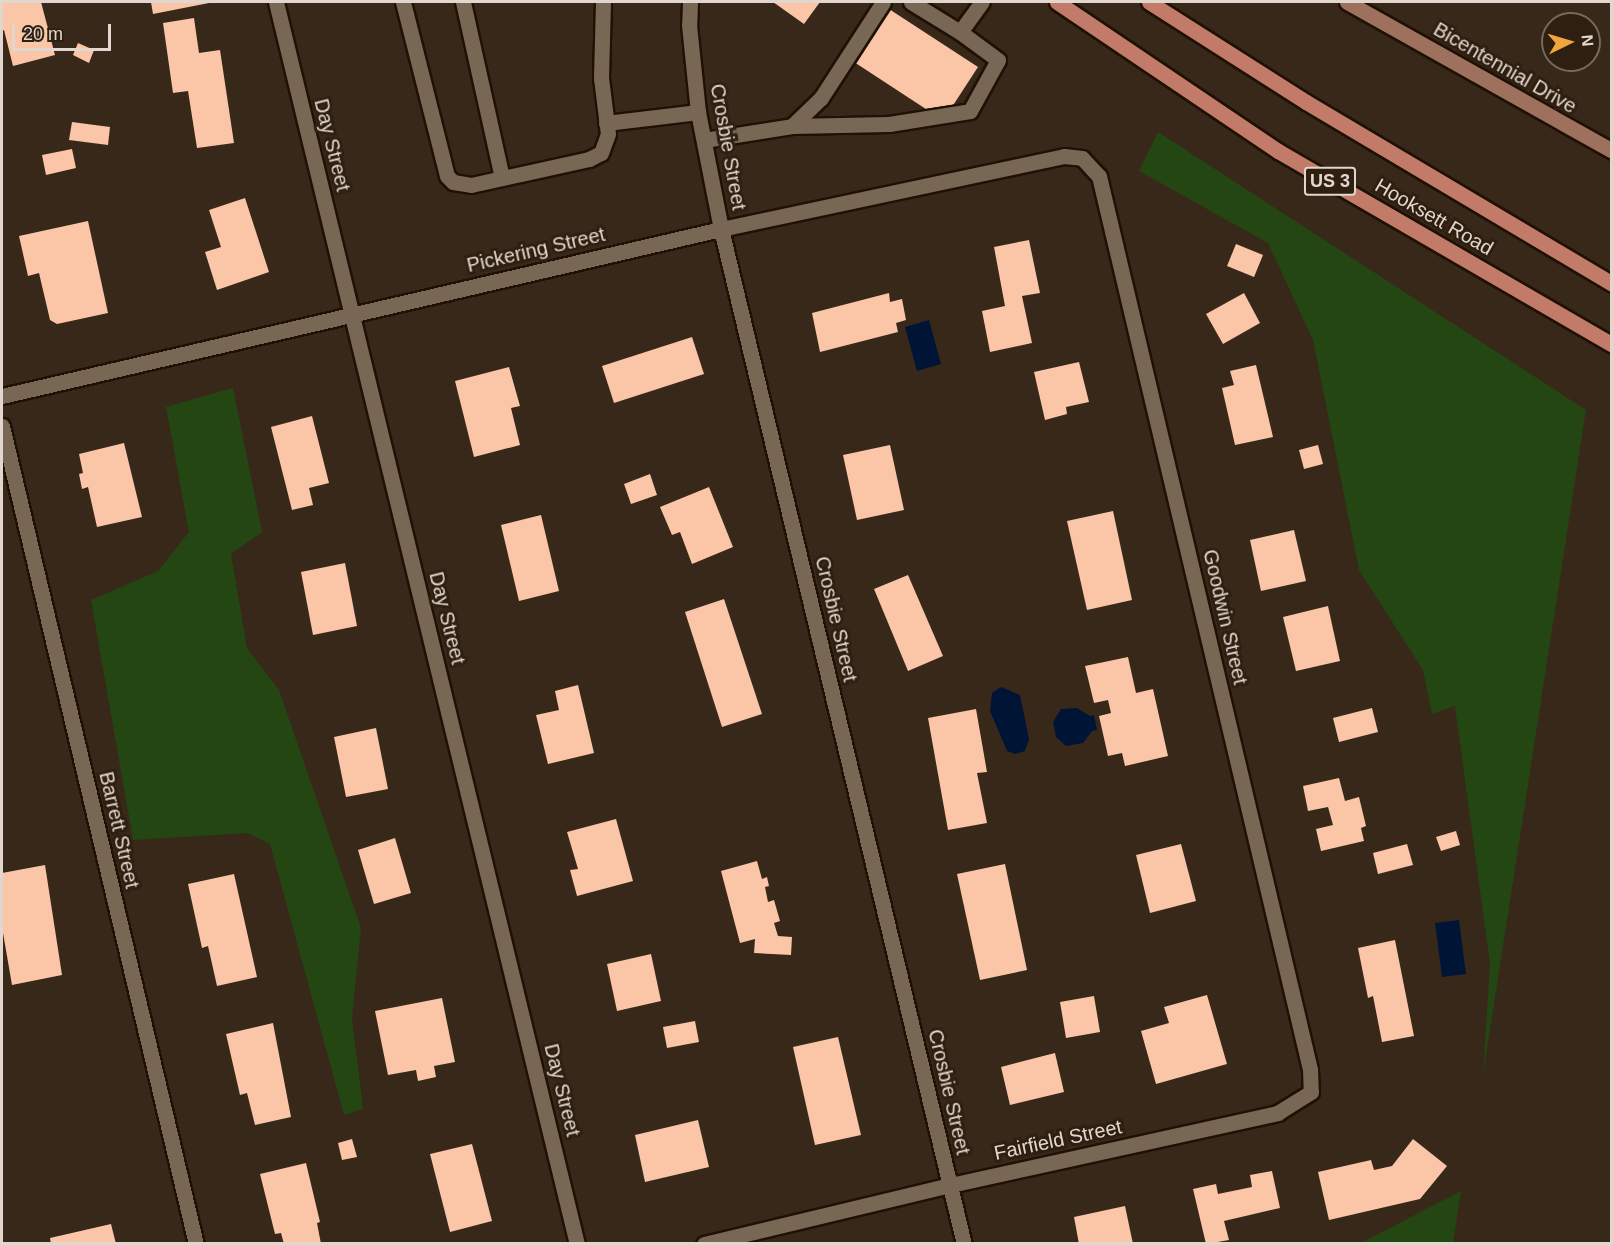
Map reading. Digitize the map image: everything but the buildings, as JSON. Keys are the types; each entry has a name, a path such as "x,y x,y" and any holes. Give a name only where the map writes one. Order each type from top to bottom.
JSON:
{"main road":[{"name":"Hooksett Road","path":"1057,2 1278,151 1611,345"},
{"name":"Hooksett Road","path":"1149,2 1306,102 1611,284"}],"street":[{"name":"Day Street","path":"276,2 578,1244"},
{"path":"403,2 447,176 453,182 462,185 589,159 601,153 608,134 601,78 603,2"},
{"path":"463,2 502,178"},
{"name":"Crosbie Street","path":"690,2 689,25 699,112 721,229 964,1244"},
{"path":"792,126 821,98 883,2"},
{"path":"704,140 792,126 889,124 970,111 998,60 960,32 912,2"},
{"path":"960,32 982,2"},
{"name":"Bicentennial Drive","path":"1347,2 1611,151"},
{"path":"606,123 699,112"},
{"name":"Pickering Street","path":"2,396 721,229 1064,156 1082,158"},
{"name":"Goodwin Street","path":"1082,158 1099,176 1310,1069 1311,1092"},
{"name":"Barrett Street","path":"2,426 196,1244"},
{"name":"Fairfield Street","path":"704,1244 950,1185 1278,1113 1311,1092"}],"green space":[{"path":"1158,132 1586,410 1483,1075 1490,964 1455,706 1432,714 1423,670 1359,570 1313,340 1268,243 1139,171"},
{"path":"233,388 262,532 231,554 247,648 279,690 361,928 352,1018 363,1109 344,1115 270,844 247,833 133,840 91,600 158,571 189,532 166,407"},
{"path":"1461,1191 1453,1243 1361,1243"}],"water":[{"path":"929,320 941,364 917,371 905,327"},
{"path":"1001,687 1020,695 1029,739 1025,751 1015,754 1007,751 990,711 992,693"},
{"path":"1077,708 1090,716 1094,715 1097,730 1092,731 1083,743 1066,746 1056,737 1053,722 1061,709"},
{"path":"1459,920 1466,974 1442,977 1435,923"}]}
